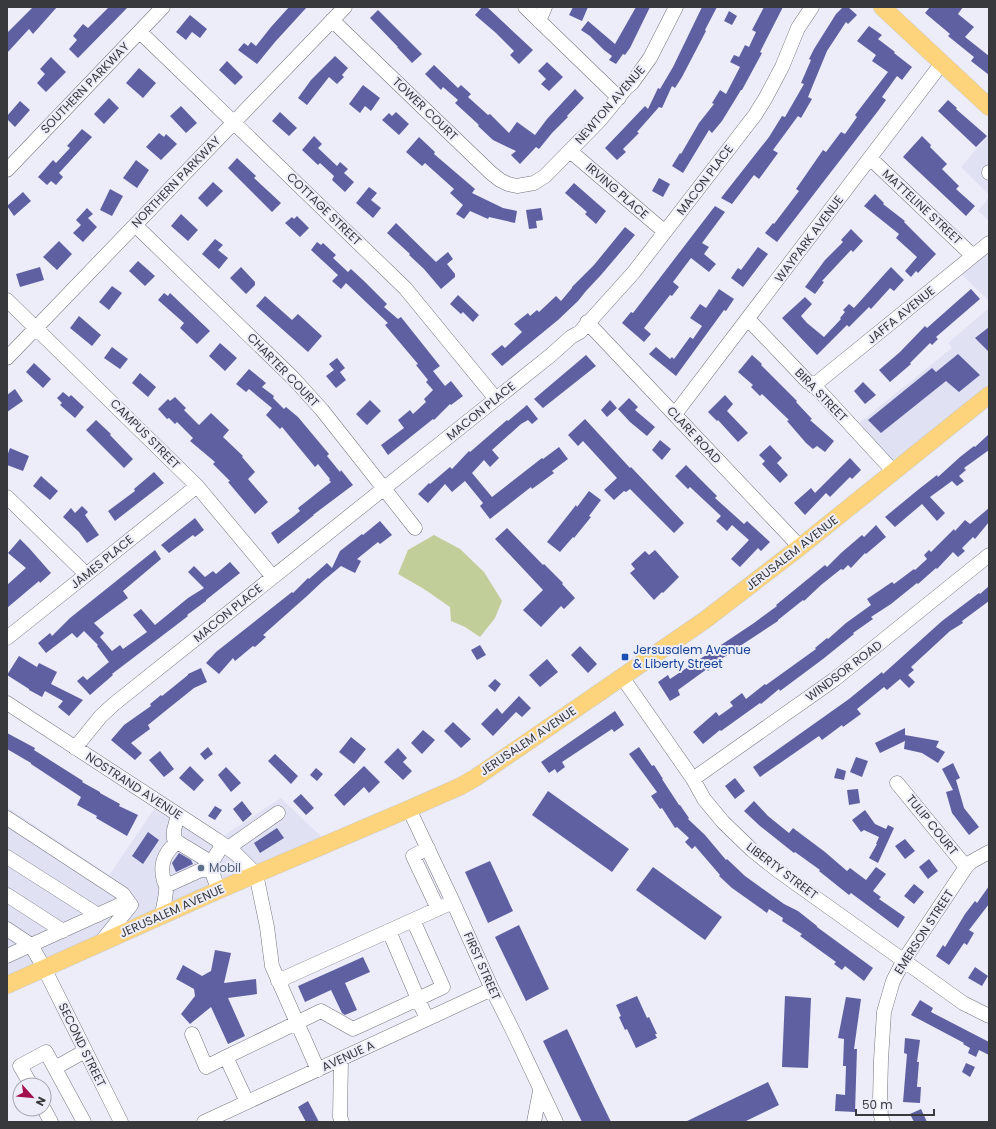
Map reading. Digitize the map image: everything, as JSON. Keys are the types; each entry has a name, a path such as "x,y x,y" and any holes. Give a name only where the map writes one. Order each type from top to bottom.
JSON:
{"main road":[{"path":"882,7 989,107"},
{"name":"JERUSALEM AVENUE","path":"7,984 219,890 409,809 475,778 705,620 800,547 989,395"}],"street":[{"name":"SOUTHERN PARKWAY","path":"7,170 163,7"},
{"name":"NORTHERN PARKWAY","path":"7,358 345,7"},
{"path":"525,7 619,98"},
{"path":"540,21 545,7"},
{"name":"NEWTON AVENUE","path":"525,186 534,183 545,176 600,120 626,88 632,83 650,58 676,7"},
{"name":"MACON PLACE","path":"75,748 101,716 114,704 551,355 571,337 580,332 634,272 755,115 782,67 798,28 812,7"},
{"name":"TOWER COURT","path":"332,20 491,173 508,184 525,186"},
{"name":"COTTAGE STREET","path":"140,32 406,288 496,399"},
{"name":"WAYPARK AVENUE","path":"675,414 942,63"},
{"name":"IRVING PLACE","path":"570,151 665,232"},
{"name":"MATTELINE STREET","path":"870,158 973,256"},
{"name":"CHARTER COURT","path":"135,225 293,378 322,410 415,528"},
{"name":"JAFFA AVENUE","path":"813,386 989,243"},
{"name":"CAMPUS STREET","path":"7,300 197,486 273,577"},
{"name":"BIRA STREET","path":"748,318 894,472"},
{"name":"CLARE ROAD","path":"588,322 800,547"},
{"name":"JAMES PLACE","path":"7,638 197,486"},
{"path":"7,497 86,574"},
{"name":"WINDSOR ROAD","path":"693,780 835,679 989,555"},
{"name":"LIBERTY STREET","path":"622,677 693,780 704,799 723,822 752,850 777,870 963,1003 989,1016"},
{"name":"NOSTRAND AVENUE","path":"7,703 225,846 256,874"},
{"name":"TULIP COURT","path":"897,783 966,867"},
{"name":"FIRST STREET","path":"409,809 492,989 556,1122"},
{"path":"219,890 211,871 215,856 225,846 278,813"},
{"path":"178,815 174,830 174,839 212,866"},
{"path":"7,818 123,894 130,905 101,942"},
{"path":"162,915 166,886 163,880 162,865 169,849 177,842"},
{"path":"428,848 413,856 438,908"},
{"name":"EMERSON STREET","path":"883,1122 880,1100 884,1012 893,981 904,960 966,867 971,862 989,852"},
{"path":"7,857 98,915"},
{"path":"166,886 212,866"},
{"path":"256,874 267,927 272,966 318,1070"},
{"path":"7,894 63,931"},
{"path":"7,956 128,901"},
{"path":"278,981 453,902"},
{"path":"192,1034 208,1071 226,1057 321,1011 353,1029 443,987 413,920"},
{"path":"7,929 31,945"},
{"path":"389,931 427,1019"},
{"name":"SECOND STREET","path":"31,945 44,968 120,1122"},
{"name":"AVENUE A","path":"204,1122 492,989"},
{"path":"55,1068 85,1050"},
{"path":"26,1077 20,1066 46,1052 84,1122"},
{"path":"226,1057 247,1102"},
{"path":"341,1059 340,1117 342,1122"},
{"path":"534,1122 540,1091"}],"shaded area":[{"path":"989,134 989,195 961,167"},
{"path":"989,197 989,221 978,211"},
{"path":"989,243 989,301 957,270"},
{"path":"989,308 989,395 894,472 853,428 952,348 948,343"},
{"path":"281,798 328,843 7,984 7,807 109,875 159,802 217,840"}],"green space":[{"path":"434,535 460,549 484,572 502,601 495,618 480,637 465,627 451,621 450,607 424,589 398,574 408,550"}],"building":[{"path":"33,7 57,7 33,34 29,29 7,53 7,33"},
{"path":"109,7 128,7 78,58 69,49 77,40 73,36 83,24 88,28"},
{"path":"289,7 307,7 257,64 238,50 244,43 248,46 251,42 256,46"},
{"path":"482,7 487,7 533,50 519,64 510,55 514,51 475,15"},
{"path":"573,7 588,7 582,21 569,15"},
{"path":"636,7 650,7 630,48 625,55 623,54 616,64 609,60 612,56 581,30 588,21 615,44"},
{"path":"702,7 717,7 682,77 675,88 672,86 662,108 659,107 637,132 639,133 623,149 626,152 617,160 605,148 645,106 648,109 658,88 660,89 673,67"},
{"path":"764,7 783,7 760,52 762,53 742,90 722,121 712,133 709,130 683,173 672,166 680,153 681,154 699,123 714,104 712,103 720,90 726,94 740,67 730,62 734,55 739,57 745,45 749,47 756,32 752,30"},
{"path":"843,7 848,7 857,15 848,24 846,22 827,51 808,97 812,99 801,118 798,116 773,150 778,153 759,179 754,175 732,204 721,198 769,137 782,116 785,117 804,84 801,83 814,49 836,14"},
{"path":"930,7 963,7 958,14 974,27 965,37 989,56 989,75 971,61 974,57 948,36 950,34 925,13"},
{"path":"378,10 422,54 412,63 370,18"},
{"path":"729,11 737,16 732,25 724,21"},
{"path":"190,15 207,29 200,38 192,32 186,40 176,32"},
{"path":"869,26 882,35 878,39 912,67 902,80 897,76 882,97 886,100 777,242 765,233 773,223 774,224 799,191 796,189 823,150 826,152 841,132 845,134 857,117 855,115 888,72 872,61 876,55 857,41"},
{"path":"335,56 348,68 342,75 344,77 337,84 329,77 307,105 298,98 311,80"},
{"path":"51,57 66,72 46,92 37,83 45,74 40,69"},
{"path":"227,61 243,77 235,85 219,70"},
{"path":"547,62 563,77 549,91 541,84 546,79 538,71"},
{"path":"434,65 458,88 461,85 471,94 468,97 488,115 490,114 509,133 517,122 535,135 547,119 575,89 584,98 539,149 536,147 520,164 511,155 516,151 493,140 455,103 458,100 443,87 441,90 425,74"},
{"path":"139,68 156,83 143,98 126,83"},
{"path":"363,85 380,98 371,111 365,106 360,113 349,104"},
{"path":"109,98 119,108 104,124 94,114"},
{"path":"948,100 987,136 976,147 938,111"},
{"path":"20,101 30,110 15,127 7,119 7,116"},
{"path":"181,106 197,123 186,133 170,116"},
{"path":"280,112 297,128 289,136 272,121"},
{"path":"396,112 409,124 399,135 382,120 389,113 392,116"},
{"path":"82,129 92,137 59,173 63,177 56,185 51,181 47,185 38,177 53,160 56,163 70,148 67,146"},
{"path":"159,133 164,137 166,134 177,144 161,160 146,147"},
{"path":"314,136 322,144 318,148 337,166 340,162 348,169 344,173 354,182 345,192 332,180 334,176 320,163 318,165 302,150"},
{"path":"922,136 931,145 930,147 947,164 942,169 959,186 956,189 975,206 966,216 903,157"},
{"path":"419,137 435,152 434,154 475,189 472,193 503,208 517,211 515,223 489,217 488,219 470,211 464,219 456,214 463,205 450,193 454,189 425,163 422,166 406,152"},
{"path":"237,158 256,176 254,178 281,203 272,212 228,168"},
{"path":"136,160 149,170 137,188 123,178"},
{"path":"659,178 670,184 663,197 652,191"},
{"path":"213,182 223,191 207,207 198,198"},
{"path":"574,183 606,211 596,224 585,214 587,212 565,193"},
{"path":"369,187 377,193 371,200 381,208 373,218 356,203"},
{"path":"110,189 123,196 112,216 100,210"},
{"path":"23,192 31,201 14,216 7,206"},
{"path":"875,194 884,203 883,204 905,221 904,222 936,254 918,273 916,271 911,277 905,271 917,257 896,238 899,234 864,206"},
{"path":"715,206 725,212 702,243 709,247 704,254 716,264 709,272 691,258 673,282 679,287 672,296 670,295 644,328 651,334 644,342 622,323 631,312 633,313"},
{"path":"87,208 93,214 88,218 97,227 83,242 73,233 81,225 76,220"},
{"path":"541,208 543,220 536,221 537,228 529,229 526,210"},
{"path":"181,214 198,230 188,241 171,226"},
{"path":"297,216 309,228 300,237 285,223 292,217 294,219"},
{"path":"396,223 436,262 448,252 453,259 447,264 455,274 455,277 441,289 424,269 409,255 410,254 387,233"},
{"path":"625,227 635,235 578,301 558,320 502,366 491,354 502,345 505,348 522,332 514,324 528,313 530,316 537,310 539,312 556,296 561,301 572,287 594,265"},
{"path":"851,229 863,241 853,252 851,250 822,281 824,282 815,294 805,287 825,260 843,242 841,240"},
{"path":"215,239 223,245 218,250 228,258 219,269 202,254"},
{"path":"59,241 72,254 57,270 43,257"},
{"path":"317,242 321,245 323,243 336,255 333,258 348,272 351,269 364,281 387,304 384,307 398,319 401,317 440,366 433,371 445,386 451,381 463,396 451,405 450,404 434,420 433,419 388,455 381,445 404,428 398,420 410,410 413,414 426,402 424,399 433,390 426,382 428,380 416,365 418,364 385,325 388,323 346,283 341,289 332,281 338,275 311,250"},
{"path":"758,247 768,254 743,287 731,278 738,268 741,270"},
{"path":"138,261 155,276 145,286 129,271"},
{"path":"40,267 44,280 20,287 16,274"},
{"path":"241,267 255,282 255,285 246,294 230,278"},
{"path":"891,267 904,280 894,291 890,288 871,309 869,307 849,327 847,325 817,355 782,318 805,297 812,304 801,316 824,337 841,319 840,318 845,312 843,310 849,304 854,308"},
{"path":"112,286 122,293 109,310 99,302"},
{"path":"719,289 734,299 726,311 724,310 676,376 649,354 656,347 670,359 672,357 674,359 690,337 693,339 702,326 690,318 700,304 706,308"},
{"path":"971,289 980,299 936,337 938,339 932,345 930,343 910,363 911,364 890,382 879,370 900,352 925,326 927,328"},
{"path":"164,293 168,296 170,293 210,331 197,344 180,328 184,323 158,300"},
{"path":"458,295 479,315 473,322 463,312 461,314 450,304"},
{"path":"265,296 292,320 298,314 322,336 308,352 256,306"},
{"path":"79,316 101,335 92,346 70,328"},
{"path":"989,327 989,352 975,338"},
{"path":"220,343 237,358 225,371 209,356"},
{"path":"112,347 128,359 120,369 104,358"},
{"path":"958,354 980,375 959,392 946,381 881,433 868,420 932,368 936,372"},
{"path":"586,355 596,366 543,408 534,399"},
{"path":"752,355 797,401 796,402 812,419 810,420 834,441 825,452 817,446 813,449 806,443 787,421 789,420 762,394 760,396 751,387 753,385 738,372"},
{"path":"337,358 345,368 340,372 346,380 336,388 326,376 334,370 329,364"},
{"path":"34,363 51,379 43,388 26,372"},
{"path":"249,369 266,383 262,387 274,396 273,398 284,409 286,407 298,417 329,454 327,456 353,485 278,544 271,533 300,511 298,508 331,482 318,464 315,467 282,427 280,429 266,415 272,408 249,389 246,392 236,384"},
{"path":"140,373 156,387 148,397 132,383"},
{"path":"863,382 876,395 865,404 854,391"},
{"path":"15,389 23,401 7,412 7,395"},
{"path":"63,392 69,397 71,395 84,407 75,418 60,405 62,403 57,398"},
{"path":"725,395 733,404 727,411 748,433 738,442 718,420 717,421 708,412"},
{"path":"175,397 186,408 184,410 199,425 211,413 229,430 223,437 243,456 242,457 255,472 248,479 268,502 255,514 228,482 230,481 213,464 215,462 190,441 193,438 177,422 175,424 169,418 167,419 158,409 168,399 170,401"},
{"path":"629,398 638,407 635,410 655,427 647,436 630,422 618,409"},
{"path":"370,400 381,411 367,425 356,414"},
{"path":"610,400 617,408 607,417 601,410"},
{"path":"527,405 538,419 532,424 528,420 521,424 492,450 499,458 490,467 484,460 472,473 492,497 542,458 543,459 559,447 568,459 552,471 554,473 532,489 531,487 490,519 480,506 483,503 465,481 452,492 445,484 428,503 418,494 429,483 430,484 450,467 452,469 469,451 470,452"},
{"path":"585,419 684,523 674,533 630,489 626,492 624,491 614,500 604,490 617,478 583,441 578,446 568,435"},
{"path":"96,420 111,434 110,435 133,459 124,468 86,430"},
{"path":"989,434 989,450 964,468 966,470 959,476 964,481 957,486 952,481 930,497 945,513 937,521 922,504 895,527 885,517 937,475 938,477"},
{"path":"660,440 671,449 662,460 652,450"},
{"path":"770,445 782,458 777,463 788,475 780,483 762,464 765,461 759,455"},
{"path":"10,448 29,456 23,471 7,465 7,456"},
{"path":"850,458 861,470 852,479 850,477 830,497 826,493 805,515 794,503 811,488 815,493"},
{"path":"686,465 717,496 715,498 744,524 747,521 770,542 761,551 758,548 740,567 731,559 749,540 732,525 727,531 716,521 721,516 690,487 688,489 675,476"},
{"path":"154,472 164,483 115,521 108,511 135,491 134,489"},
{"path":"41,476 58,491 50,500 33,486"},
{"path":"589,491 601,500 589,516 591,517 560,552 547,542"},
{"path":"82,506 88,512 85,515 99,535 87,543 79,532 63,517 71,508 75,513"},
{"path":"989,508 989,522 975,539 973,537 962,548 965,551 958,557 953,552 937,569 936,568 918,584 917,583 891,604 871,617 873,619 853,633 854,634 823,659 780,691 779,689 761,704 760,703 721,731 720,730 703,744 693,732 716,712 719,716 733,706 730,702 742,693 746,699 816,649 815,648 827,638 828,639 846,623 871,605 867,599 892,582 894,584 914,569 915,570 927,559 924,555 929,550 931,552 954,529 955,531 965,520 970,524"},
{"path":"195,518 204,530 195,537 193,535 169,553 161,545"},
{"path":"380,521 392,535 380,544 378,542 357,559 361,561 355,573 341,566 263,635 266,637 255,647 253,646 235,661 233,658 219,674 206,663 216,652 292,592 293,593 308,578 309,579 327,563 332,568 340,551"},
{"path":"876,525 886,537 866,554 865,553 851,568 848,565 843,570 841,569 778,621 737,648 738,649 719,660 708,671 707,669 678,690 680,695 670,701 658,682 668,675 670,679 754,623 777,606 776,605 825,565 827,567 862,535 864,537"},
{"path":"507,528 563,583 562,584 575,598 564,609 561,606 541,627 523,610 543,590 495,539"},
{"path":"20,539 51,573 40,583 39,581 7,608 7,585 26,568 8,553"},
{"path":"155,550 161,559 123,591 128,598 94,623 104,633 100,637 112,651 120,645 123,649 147,632 133,615 141,609 155,625 188,598 204,588 188,572 194,566 205,577 213,571 216,574 230,562 240,573 187,615 188,616 112,674 113,675 90,695 77,681 83,676 87,680 109,662 97,646 98,645 84,631 77,638 72,633 46,653 38,643 50,633 52,636 70,618"},
{"path":"655,550 679,577 654,600 630,573 635,569 631,564 645,551 649,555"},
{"path":"989,586 989,601 962,621 963,623 950,631 911,667 914,670 908,675 915,682 909,688 900,679 887,690 884,687 857,709 861,714 843,727 842,725 822,740 819,736 760,777 753,767 849,699 882,672 883,674 942,621"},
{"path":"480,645 486,655 477,660 471,650"},
{"path":"580,646 597,664 588,673 571,655"},
{"path":"19,656 37,667 39,663 57,672 51,684 83,700 69,716 58,707 63,701 45,691 42,697 7,675"},
{"path":"547,659 558,672 540,687 529,675"},
{"path":"201,668 207,682 194,688 174,704 148,725 150,729 131,743 142,753 135,760 111,740 124,725 151,706 150,704 161,695 162,696 188,674"},
{"path":"495,679 501,684 495,692 488,686"},
{"path":"519,696 531,708 522,717 516,712 493,736 481,724 497,708 502,714"},
{"path":"615,711 624,725 614,732 612,729 562,762 565,767 557,773 555,769 549,773 541,762"},
{"path":"453,722 471,739 461,748 444,731"},
{"path":"905,728 905,735 939,741 936,747 945,752 938,763 922,753 904,749 905,741 880,753 875,743"},
{"path":"423,730 435,740 422,754 411,743"},
{"path":"7,733 35,748 34,750 83,781 82,782 120,804 119,806 138,815 127,836 77,805 81,797 31,763 7,749"},
{"path":"351,737 366,749 354,764 339,752"},
{"path":"208,747 213,754 205,760 200,754"},
{"path":"639,747 652,766 654,765 689,818 688,819 705,835 726,860 727,859 745,876 784,904 798,911 817,927 873,968 864,981 845,966 842,970 834,964 836,962 800,936 802,934 782,921 783,918 769,909 767,913 732,888 719,876 720,875 695,846 692,849 685,842 689,838 677,827 675,828 662,808 660,809 651,796 657,792 629,754"},
{"path":"398,748 407,758 403,762 412,771 403,780 384,762"},
{"path":"160,751 174,769 164,777 149,760"},
{"path":"275,754 298,776 291,784 268,761"},
{"path":"856,757 868,761 862,777 850,772"},
{"path":"953,763 960,778 956,780 964,808 979,827 969,835 952,813 946,792 953,790 942,769"},
{"path":"190,766 204,780 194,791 179,778"},
{"path":"364,766 380,782 369,793 364,787 344,806 334,795"},
{"path":"226,767 241,783 231,792 218,775"},
{"path":"316,768 323,774 317,781 310,775"},
{"path":"837,768 846,771 844,780 834,778"},
{"path":"735,778 745,791 735,799 725,786"},
{"path":"858,789 860,803 849,805 847,790"},
{"path":"548,791 629,849 612,872 532,815"},
{"path":"301,794 314,808 306,815 293,801"},
{"path":"242,801 252,814 243,822 233,809"},
{"path":"754,801 768,816 789,833 793,828 847,871 850,868 866,880 876,867 886,874 873,891 881,897 879,899 905,917 898,928 851,893 849,895 819,871 820,870 795,852 794,853 760,826 744,811"},
{"path":"215,806 222,810 215,820 208,816"},
{"path":"865,810 875,824 886,829 888,825 894,828 878,863 869,858 877,844 879,837 864,830 861,832 852,820"},
{"path":"277,828 284,838 260,853 254,843"},
{"path":"148,832 159,840 143,864 132,856"},
{"path":"905,839 915,851 905,859 895,846"},
{"path":"179,853 191,860 193,864 176,872 172,863"},
{"path":"929,859 938,871 928,879 919,867"},
{"path":"490,861 513,911 488,923 465,872"},
{"path":"653,867 722,917 705,940 636,890"},
{"path":"914,884 924,892 914,904 904,896"},
{"path":"989,886 989,904 969,930 974,933 967,945 964,943 949,965 936,956 943,945 945,947 965,914 975,901 977,903"},
{"path":"519,925 549,989 526,1001 495,937"},
{"path":"215,950 231,953 224,983 256,979 257,994 228,998 245,1036 228,1044 211,1007 190,1024 181,1014 195,996 194,989 176,979 183,965 202,976 211,971"},
{"path":"363,957 370,972 345,983 357,1010 345,1015 342,1013 331,990 305,1002 298,986"},
{"path":"975,967 988,976 982,986 968,978"},
{"path":"637,996 647,1018 649,1017 657,1034 655,1034 657,1038 636,1048 627,1029 625,1030 619,1017 621,1016 616,1005"},
{"path":"785,996 811,998 808,1068 782,1067"},
{"path":"846,997 861,999 854,1049 857,1049 855,1112 835,1111 836,1094 845,1095 846,1066 843,1066 844,1039 838,1038"},
{"path":"920,1000 933,1008 931,1012 989,1042 989,1055 979,1050 976,1057 968,1053 970,1048 963,1044 964,1043 911,1015"},
{"path":"567,1029 611,1122 582,1122 543,1041"},
{"path":"905,1038 920,1040 917,1062 919,1062 917,1087 921,1087 920,1103 903,1102 907,1054 904,1053"},
{"path":"966,1063 975,1067 970,1077 962,1072"},
{"path":"768,1082 779,1105 744,1122 685,1122"},
{"path":"308,1101 319,1122 306,1122 298,1107"},
{"path":"921,1109 927,1122 914,1122 910,1114"}],"place":[{"name":"Jersusalem Avenue & Liberty Street","path":"625,657"},
{"name":"Mobil","path":"201,868"}]}
